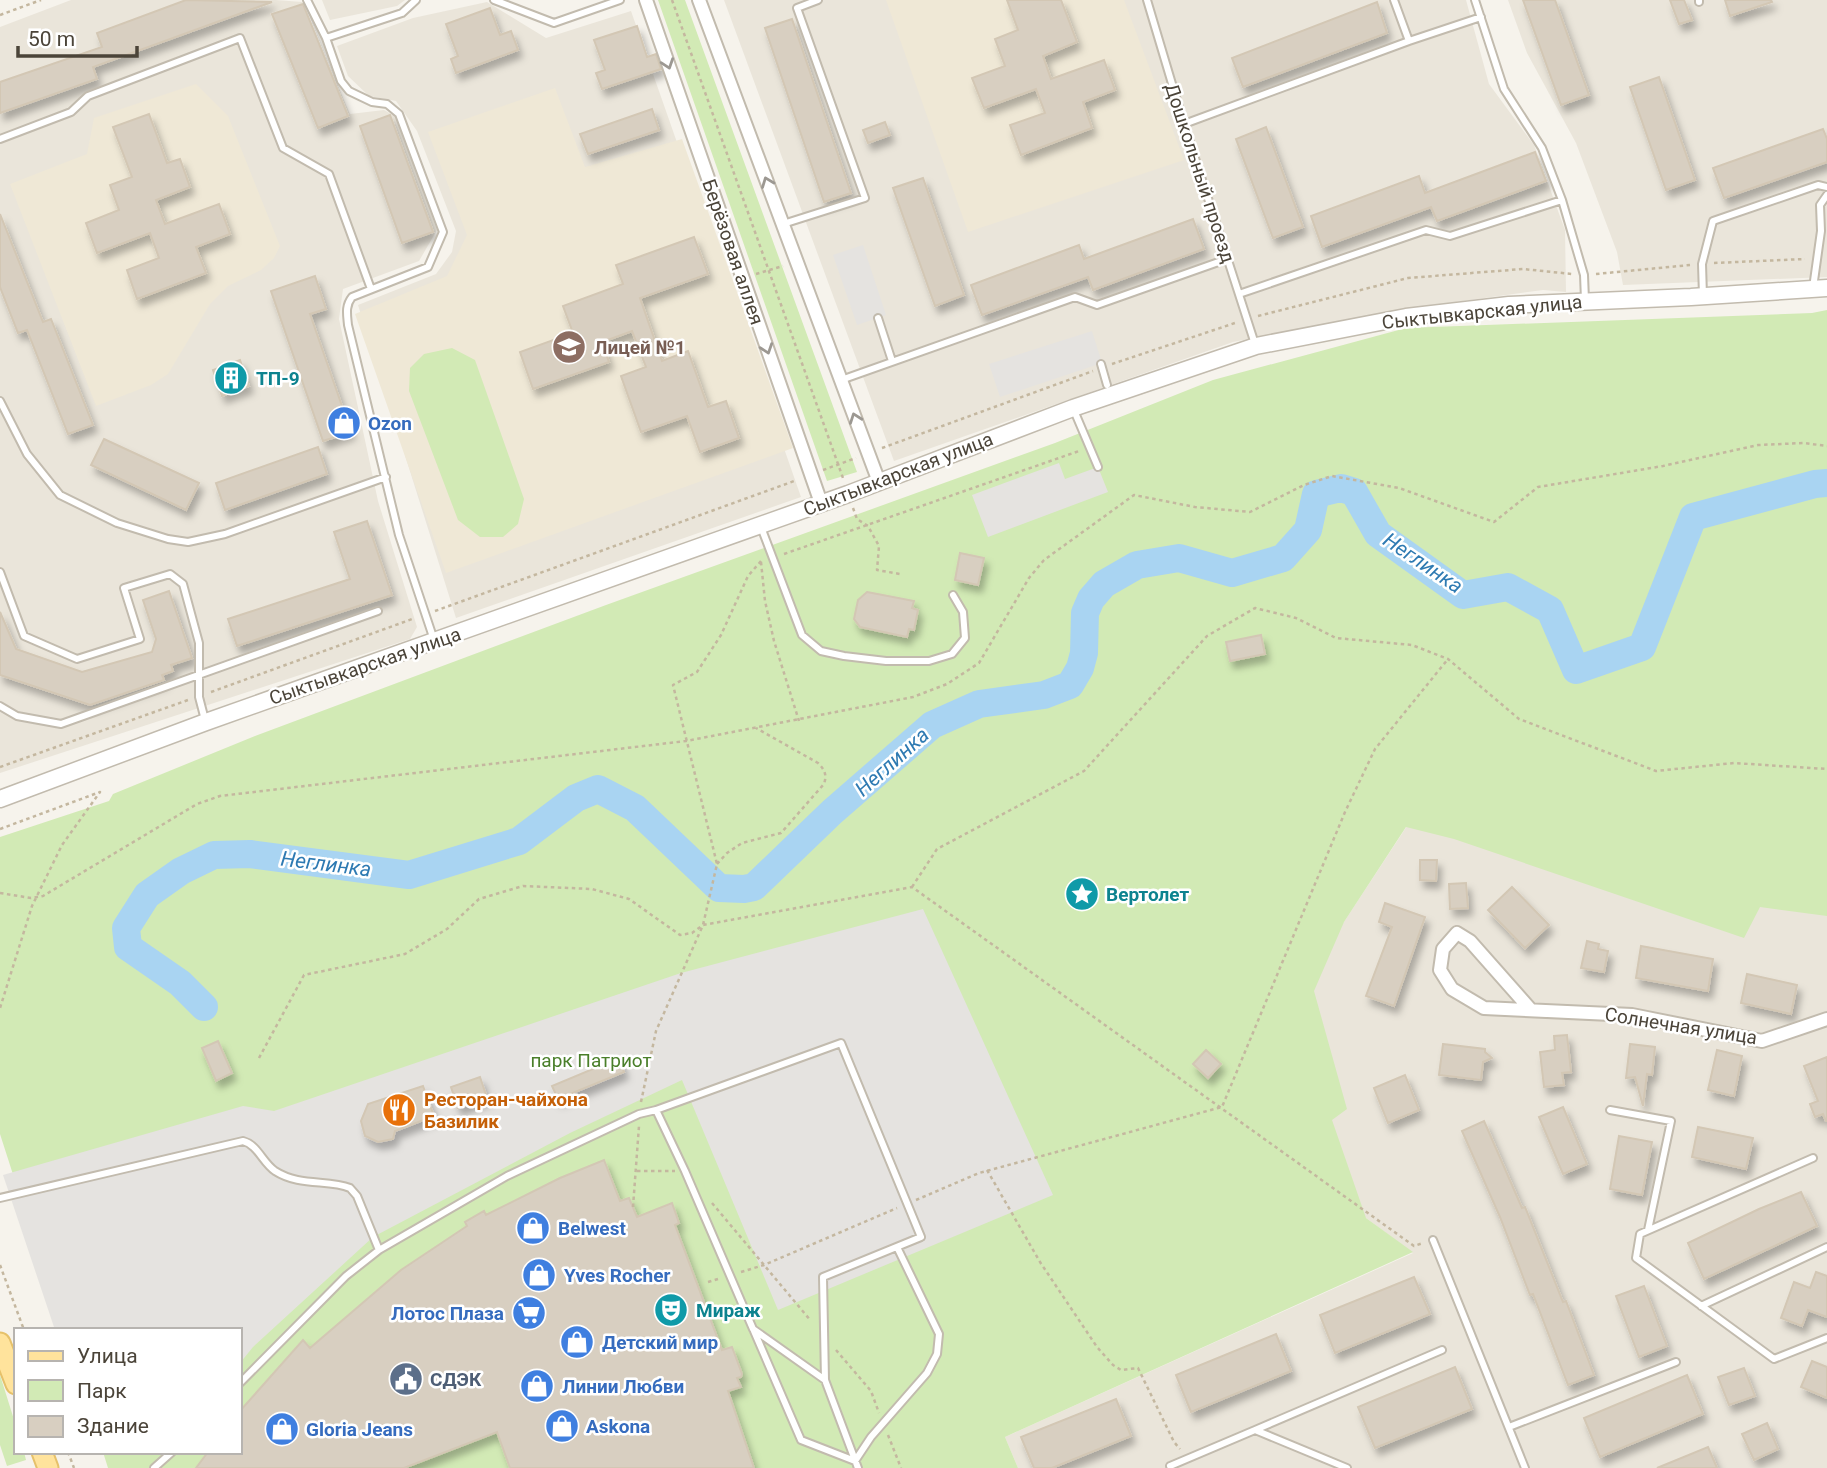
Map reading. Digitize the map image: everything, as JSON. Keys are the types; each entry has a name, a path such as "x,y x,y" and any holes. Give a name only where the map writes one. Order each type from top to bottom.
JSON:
{"main road":[{"path":"0,1343 14,1379"}],"street":[{"name":"Берёзовая аллея","path":"646,0 821,503"},
{"path":"699,0 879,482"},
{"name":"Сыктывкарская улица","path":"0,799 206,722 848,494 1073,408 1256,346 1406,317 1509,305 1820,289"},
{"name":"Солнечная улица","path":"1531,1010 1470,941 1457,933 1443,949 1440,970 1452,989 1484,1007 1531,1010 1632,1015 1762,1041 1827,1019"}],"lane":[{"path":"307,0 326,38 341,81 349,91 372,102 387,104 399,114 443,232 428,267 352,297 347,303 346,311 399,534 435,642"},
{"path":"326,38 402,13 416,0"},
{"path":"494,0 554,23 621,0"},
{"path":"783,224 865,198 797,8 818,0"},
{"name":"Дошкольный проезд","path":"1147,0 1256,346"},
{"path":"1394,0 1409,41"},
{"path":"1475,0 1504,89 1542,148 1562,200 1584,275 1586,302"},
{"path":"1184,124 1481,17"},
{"path":"0,139 71,112 88,96 240,38 283,148 329,174 371,289"},
{"path":"1703,296 1702,264 1713,221 1818,185 1827,187"},
{"path":"1820,289 1815,259 1824,231 1820,205 1827,195"},
{"path":"1239,294 1426,230 1450,236 1562,200"},
{"path":"841,380 1075,297 1097,305 1227,259"},
{"path":"878,318 892,361"},
{"path":"1101,364 1107,386"},
{"path":"0,401 26,454 60,495 117,523 168,539 188,542 225,534 386,477"},
{"path":"1073,408 1098,467"},
{"path":"761,525 802,635 821,650 886,661 929,661 952,654 965,638 963,612 953,595"},
{"path":"0,572 24,636 77,659 140,639 124,588 170,574 183,584 199,643 199,696 206,722"},
{"path":"0,706 17,716 61,724 378,611"},
{"path":"242,1381 345,1276 379,1250 507,1176 639,1114 841,1043 921,1237 823,1277 825,1380 857,1464"},
{"path":"656,1110 685,1171 800,1440 857,1464"},
{"path":"1610,1111 1671,1121 1648,1230"},
{"path":"0,1198 243,1141 253,1145 274,1171 311,1183 350,1188 357,1196 379,1250"},
{"path":"1813,1158 1640,1234 1636,1258 1774,1359 1827,1338"},
{"path":"1433,1240 1525,1468"},
{"path":"857,1464 871,1437 927,1373 937,1354 939,1334 897,1247"},
{"path":"1700,1306 1827,1247"},
{"path":"753,1329 825,1380"},
{"path":"1171,1468 1170,1466 1442,1350"},
{"path":"1509,1427 1676,1362"},
{"path":"1255,1430 1346,1468"},
{"path":"154,1468 170,1454"}],"path":[{"path":"0,15 41,0"},
{"name":"Берёзовая аллея","path":"673,0 848,494 858,519 868,526 879,546 877,570 900,574"},
{"path":"743,279 797,261"},
{"path":"0,893 43,896 197,804 220,796 686,741 913,697 947,684 979,663 1029,578 1044,560 1134,495 1195,507 1250,512 1304,485 1332,476 1399,488 1494,522 1538,487 1664,466 1758,444 1804,443 1827,446"},
{"path":"772,558 1090,447"},
{"path":"633,1206 639,1114 656,1031 704,925 717,864 673,685 697,672 721,635 748,576 761,562 765,601 774,641 799,720"},
{"path":"912,887 937,849 1084,771 1207,636 1255,608 1296,618 1336,638 1412,645 1448,659 1518,719 1656,771 1734,763 1827,769"},
{"path":"1222,1107 1345,812 1375,749 1448,659"},
{"path":"717,864 742,843 781,833 824,784 824,769 818,764 756,729"},
{"path":"0,829 100,792 62,845 36,897 0,1009"},
{"path":"259,1058 304,975 405,954 447,929 480,899 523,886 592,889 629,899 680,934 692,933 704,925 912,887 1414,1246 1433,1240"},
{"path":"708,1282 764,1265 987,1170 1222,1107"},
{"path":"987,1170 1040,1262 1097,1347 1121,1370 1138,1368 1174,1443 1189,1458"},
{"path":"637,1171 685,1171"},
{"path":"708,1198 870,1391 881,1417"},
{"path":"0,1265 23,1328"},
{"path":"886,1429 901,1468"}],"shaded area":[{"path":"71,0 302,2 350,114 384,110 397,117 437,230 419,261 343,289 339,319 378,501 417,627 410,639 0,773 0,27"},
{"path":"322,0 405,0 397,6 330,20"},
{"path":"724,0 1466,0 1489,84 1534,145 1565,230 1566,292 1543,290 1412,308 1233,342 894,461"},
{"path":"886,0 1124,0 1184,160 968,232"},
{"path":"1508,0 1827,0 1827,277 1623,285 1617,252 1576,143 1527,53"},
{"path":"487,2 546,38 631,11 801,497 456,618 358,305 436,274 452,252 456,231 417,131 396,101 369,96 348,76 337,46 413,18"},
{"path":"196,84 228,116 280,246 274,258 261,270 228,286 210,304 168,374 151,385 96,406 10,184 87,154 94,118"},
{"path":"555,88 585,167 682,139 793,448 446,573 355,314 447,276 467,235 428,132"},
{"path":"863,245 886,315 857,325 833,255"},
{"path":"1092,331 1102,363 1000,397 989,364"},
{"path":"1059,463 1065,479 1098,467 1108,492 988,537 972,495"},
{"path":"1409,823 1784,862 1827,885 1827,1468 1018,1468 1005,1437 1413,1253 1334,1194 1309,975"},
{"path":"923,909 1053,1195 778,1310 682,1080 570,1133 373,1237 253,1347 242,1361 242,1328 54,1328 3,1175 243,1106 274,1111 681,973"}],"green space":[{"path":"658,0 685,0 857,472 827,481"},
{"name":"парк Патриот","path":"1827,310 1827,916 1760,907 1744,938 1454,839 1406,827 1344,922 1314,991 1347,1109 1332,1120 1366,1218 1413,1252 1005,1437 1018,1468 108,1468 104,1454 242,1454 242,1328 62,1328 0,1134 0,837 109,801 113,794 255,736 606,605 1055,443 1213,380 1406,328 1812,313"},
{"path":"452,348 475,360 524,499 518,524 503,537 480,537 458,520 409,391 410,368 424,354"},
{"path":"0,1375 14,1420 14,1454 24,1454 26,1460 7,1466 0,1445"}],"building":[{"path":"186,0 272,2 93,67 97,79 0,113 0,82 102,47 97,33"},
{"path":"1007,0 1061,0 1077,42 1043,56 1051,79 1104,60 1115,90 1083,102 1092,128 1021,155 1010,125 1045,113 1036,89 984,108 972,78 1005,66 995,39 1018,30"},
{"path":"1523,0 1555,0 1589,95 1561,105"},
{"path":"1670,0 1684,0 1692,20 1679,24"},
{"path":"1725,0 1771,0 1772,2 1730,16"},
{"path":"1377,2 1387,33 1243,87 1232,58"},
{"path":"303,4 348,116 318,128 272,14"},
{"path":"490,8 500,35 511,31 518,50 456,73 451,59 458,56 446,24"},
{"path":"792,19 851,193 824,202 765,28"},
{"path":"637,26 647,57 656,54 661,69 602,89 596,73 605,70 594,40"},
{"path":"1659,77 1695,180 1666,190 1630,87"},
{"path":"652,109 659,130 588,154 580,134"},
{"path":"149,114 167,163 180,159 190,187 156,200 165,224 219,204 230,234 196,247 206,273 137,299 127,270 159,258 150,233 97,253 86,223 119,210 110,185 132,177 113,127"},
{"path":"390,115 433,232 402,243 360,126"},
{"path":"885,122 890,135 868,143 863,130"},
{"path":"1266,127 1303,227 1273,238 1236,139"},
{"path":"1823,129 1827,139 1827,162 1724,198 1713,168"},
{"path":"1535,152 1546,181 1437,221 1431,207 1322,247 1311,216 1419,176 1425,193"},
{"path":"923,178 964,295 935,306 893,188"},
{"path":"0,214 43,322 51,319 93,425 68,434 27,330 18,333 0,287"},
{"path":"1193,219 1204,249 1093,290 1088,277 982,315 971,285 1079,245 1084,259"},
{"name":"Лицей №1","path":"694,237 708,274 640,298 662,361 688,351 708,407 726,401 739,438 700,452 687,416 641,432 621,376 646,367 632,331 602,342 609,362 533,389 520,352 573,333 563,306 623,284 616,265"},
{"path":"315,276 326,309 310,314 351,432 323,441 271,291"},
{"name":"ТП-9","path":"240,360 249,386 222,396 213,370"},
{"path":"104,439 199,483 186,510 91,465"},
{"path":"318,447 327,474 225,510 216,483"},
{"path":"367,521 392,595 237,646 228,619 350,579 334,532"},
{"path":"960,553 984,558 978,585 955,580"},
{"path":"169,591 192,658 171,665 173,671 162,675 164,680 90,705 0,675 0,612 16,649 82,672 152,652 156,639 143,600"},
{"path":"867,592 914,601 912,608 918,610 914,630 909,629 907,637 860,627 854,619 858,600"},
{"path":"1261,635 1265,654 1230,661 1226,642"},
{"path":"1420,860 1437,860 1436,881 1420,880"},
{"path":"1466,883 1468,908 1450,909 1449,884"},
{"path":"1512,887 1549,925 1525,948 1488,910"},
{"path":"1385,903 1425,917 1394,1006 1366,996 1392,927 1379,922"},
{"path":"1587,941 1599,944 1598,949 1608,951 1604,972 1581,968"},
{"path":"1641,946 1713,959 1708,991 1636,978"},
{"path":"1747,974 1797,985 1791,1014 1741,1003"},
{"path":"1567,1035 1571,1072 1562,1073 1564,1085 1544,1087 1540,1052 1555,1050 1554,1036"},
{"path":"218,1041 232,1073 216,1081 202,1048"},
{"path":"1443,1044 1485,1049 1492,1058 1483,1062 1481,1080 1439,1075"},
{"path":"1630,1044 1655,1047 1652,1075 1647,1074 1643,1106 1635,1077 1626,1078"},
{"path":"1206,1050 1221,1064 1208,1078 1193,1064"},
{"path":"1717,1050 1742,1056 1734,1096 1708,1090"},
{"path":"1827,1057 1826,1121 1823,1114 1815,1117 1810,1104 1818,1101 1804,1066"},
{"path":"619,1058 624,1072 558,1099 552,1086"},
{"path":"1405,1075 1419,1110 1388,1123 1374,1088"},
{"path":"480,1077 487,1098 458,1108 451,1087"},
{"name":"Ресторан-чайхона Базилик","path":"423,1086 434,1116 395,1131 393,1139 378,1142 365,1136 361,1121 368,1104"},
{"path":"1563,1107 1587,1164 1563,1174 1539,1117"},
{"path":"1484,1121 1522,1208 1525,1207 1563,1302 1566,1301 1594,1375 1568,1385 1533,1294 1530,1295 1500,1217 1462,1131"},
{"path":"1698,1127 1753,1138 1746,1169 1692,1157"},
{"path":"1619,1136 1652,1142 1642,1195 1610,1189"},
{"name":"Лотос Плаза","path":"604,1160 620,1201 629,1198 637,1217 672,1203 679,1223 675,1225 722,1350 732,1347 742,1374 737,1378 741,1387 728,1391 754,1468 510,1468 497,1432 404,1468 196,1468 206,1454 242,1454 242,1409 303,1340 310,1348 401,1270 467,1226 465,1222 484,1211 486,1215 560,1178"},
{"path":"1801,1192 1817,1226 1704,1279 1688,1243"},
{"path":"1816,1272 1827,1276 1827,1317 1808,1310 1802,1326 1781,1318 1794,1282 1810,1288"},
{"path":"1414,1277 1430,1314 1335,1353 1320,1315"},
{"path":"1644,1286 1667,1346 1639,1357 1616,1296"},
{"path":"1276,1334 1291,1371 1191,1412 1176,1375"},
{"path":"1812,1361 1827,1367 1827,1398 1801,1387"},
{"path":"1455,1367 1472,1409 1375,1448 1358,1407"},
{"path":"1744,1368 1755,1396 1729,1405 1718,1377"},
{"path":"1687,1375 1703,1414 1600,1457 1584,1418"},
{"path":"1116,1399 1131,1436 1052,1468 1034,1468 1021,1437"},
{"path":"1767,1423 1778,1449 1754,1460 1742,1434"},
{"path":"1708,1447 1717,1468 1657,1468"}],"waterway":[{"name":"Неглинка","path":"204,1007 180,983 128,947 126,928 147,895 181,871 214,855 250,854 409,875 519,841 576,798 598,789 635,808 719,888 754,887 832,812 932,725 979,704 1044,695 1070,685 1080,668 1084,653 1085,613 1091,599 1104,584 1137,565 1179,558 1232,573 1283,558 1308,530 1316,494 1341,488 1354,492 1378,534 1463,595 1508,587 1550,610 1576,670 1642,647 1693,517 1827,483"}],"place":[{"name":"Лицей №1","path":"569,347"},
{"name":"ТП-9","path":"231,378"},
{"name":"Ozon","path":"344,423"},
{"name":"Вертолет","path":"1082,894"},
{"name":"Ресторан-чайхона Базилик","path":"399,1110"},
{"name":"Belwest","path":"533,1228"},
{"name":"Yves Rocher","path":"539,1275"},
{"name":"Мираж","path":"671,1310"},
{"name":"Лотос Плаза","path":"529,1313"},
{"name":"Детский мир","path":"577,1342"},
{"name":"СДЭК","path":"406,1379"},
{"name":"Линии Любви","path":"537,1386"},
{"name":"Askona","path":"562,1426"},
{"name":"Gloria Jeans","path":"282,1429"}]}
